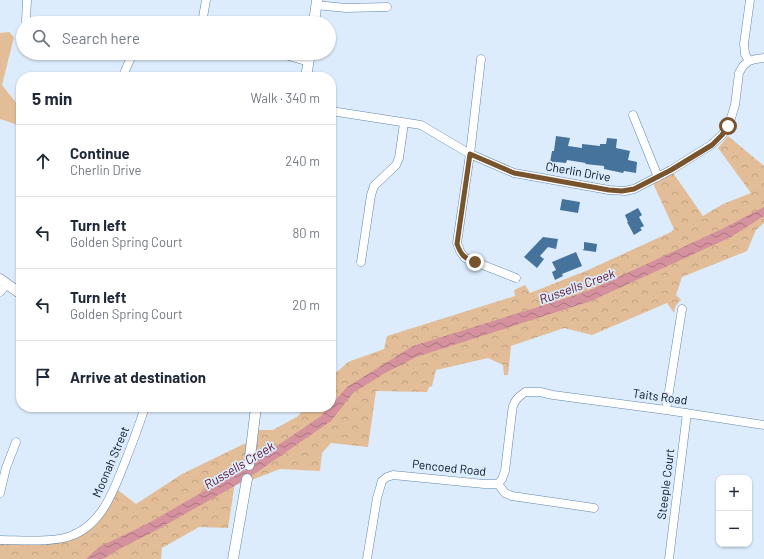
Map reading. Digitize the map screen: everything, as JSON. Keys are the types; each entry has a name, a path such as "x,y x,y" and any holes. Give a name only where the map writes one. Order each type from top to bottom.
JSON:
{"street":[{"path":"26,16 27,0"},
{"path":"203,16 206,0"},
{"path":"750,0 744,44 745,54 749,61 764,58"},
{"path":"315,16 317,2 346,8 387,7"},
{"path":"481,59 470,154 457,244 460,251 466,258 516,278"},
{"path":"125,71 130,60"},
{"path":"307,72 309,60"},
{"name":"Cherlin Drive","path":"336,113 421,125 470,154 514,173 622,191 634,189 671,170 712,145 722,135 731,118 739,73 749,61"},
{"path":"633,115 658,177"},
{"path":"361,262 371,195 374,186 396,165 399,158 404,123"},
{"path":"2,285 16,292"},
{"path":"666,410 682,309"},
{"name":"Pencoed Road","path":"367,559 373,517 382,481 393,475 498,484 505,471 512,412 516,400 525,392 540,392 552,395"},
{"name":"Taits Road","path":"552,395 764,425"},
{"name":"Moonah Street","path":"0,540 59,539 73,536 93,521 104,508 112,492 143,412"},
{"path":"233,559 248,472 255,412"},
{"name":"Steeple Court","path":"669,559 687,413"},
{"path":"0,493 6,468 16,442"},
{"path":"498,484 506,493 512,496 594,508"}],"green space":[{"path":"9,32 14,37 2,85 16,103 16,124 0,119 0,33"},
{"path":"728,136 764,166 764,223 756,230 747,251 682,277 676,295 681,300 676,306 674,313 667,303 592,335 564,328 511,346 508,375 504,375 503,365 488,358 436,370 432,386 429,387 427,392 376,391 368,447 331,443 322,453 320,471 280,469 246,482 247,474 235,482 228,528 199,527 162,548 161,559 0,559 0,540 40,540 85,529 114,487 136,504 182,474 252,440 253,430 273,430 298,416 302,412 336,412 336,373 348,362 384,349 387,336 515,296 514,290 525,285 530,293 588,270 671,232 674,229 652,181 671,170 703,216 723,204 751,193 718,148"}],"water":[{"path":"764,207 764,216 731,237 591,301 416,357 385,373 353,393 331,421 247,479 103,559 86,559 99,547 147,524 249,465 321,416 325,412 336,412 336,399 347,387 413,346 586,292 722,229"}],"building":[{"path":"556,136 570,138 568,146 582,148 582,144 600,146 600,144 606,144 607,138 617,139 616,148 630,151 628,160 637,162 636,173 624,171 623,173 604,169 604,166 567,160 566,163 550,162 552,151 554,151"},
{"path":"562,199 580,202 578,213 560,210"},
{"path":"638,208 642,215 639,217 644,226 640,228 642,230 634,235 625,215"},
{"path":"543,237 558,239 556,249 548,247 540,256 544,259 537,268 524,257"},
{"path":"584,242 597,244 596,252 582,250 584,249"},
{"path":"576,252 582,266 562,274 563,276 555,280 552,272 556,270 552,262"}],"route":[{"path":"475,262 466,258 460,251 457,244 470,154 514,173 609,190 625,191 634,189 652,181 712,145 722,135 728,126"}],"water label":[{"name":"Russells Creek","path":"577,286"},
{"name":"Russells Creek","path":"239,465"}]}
